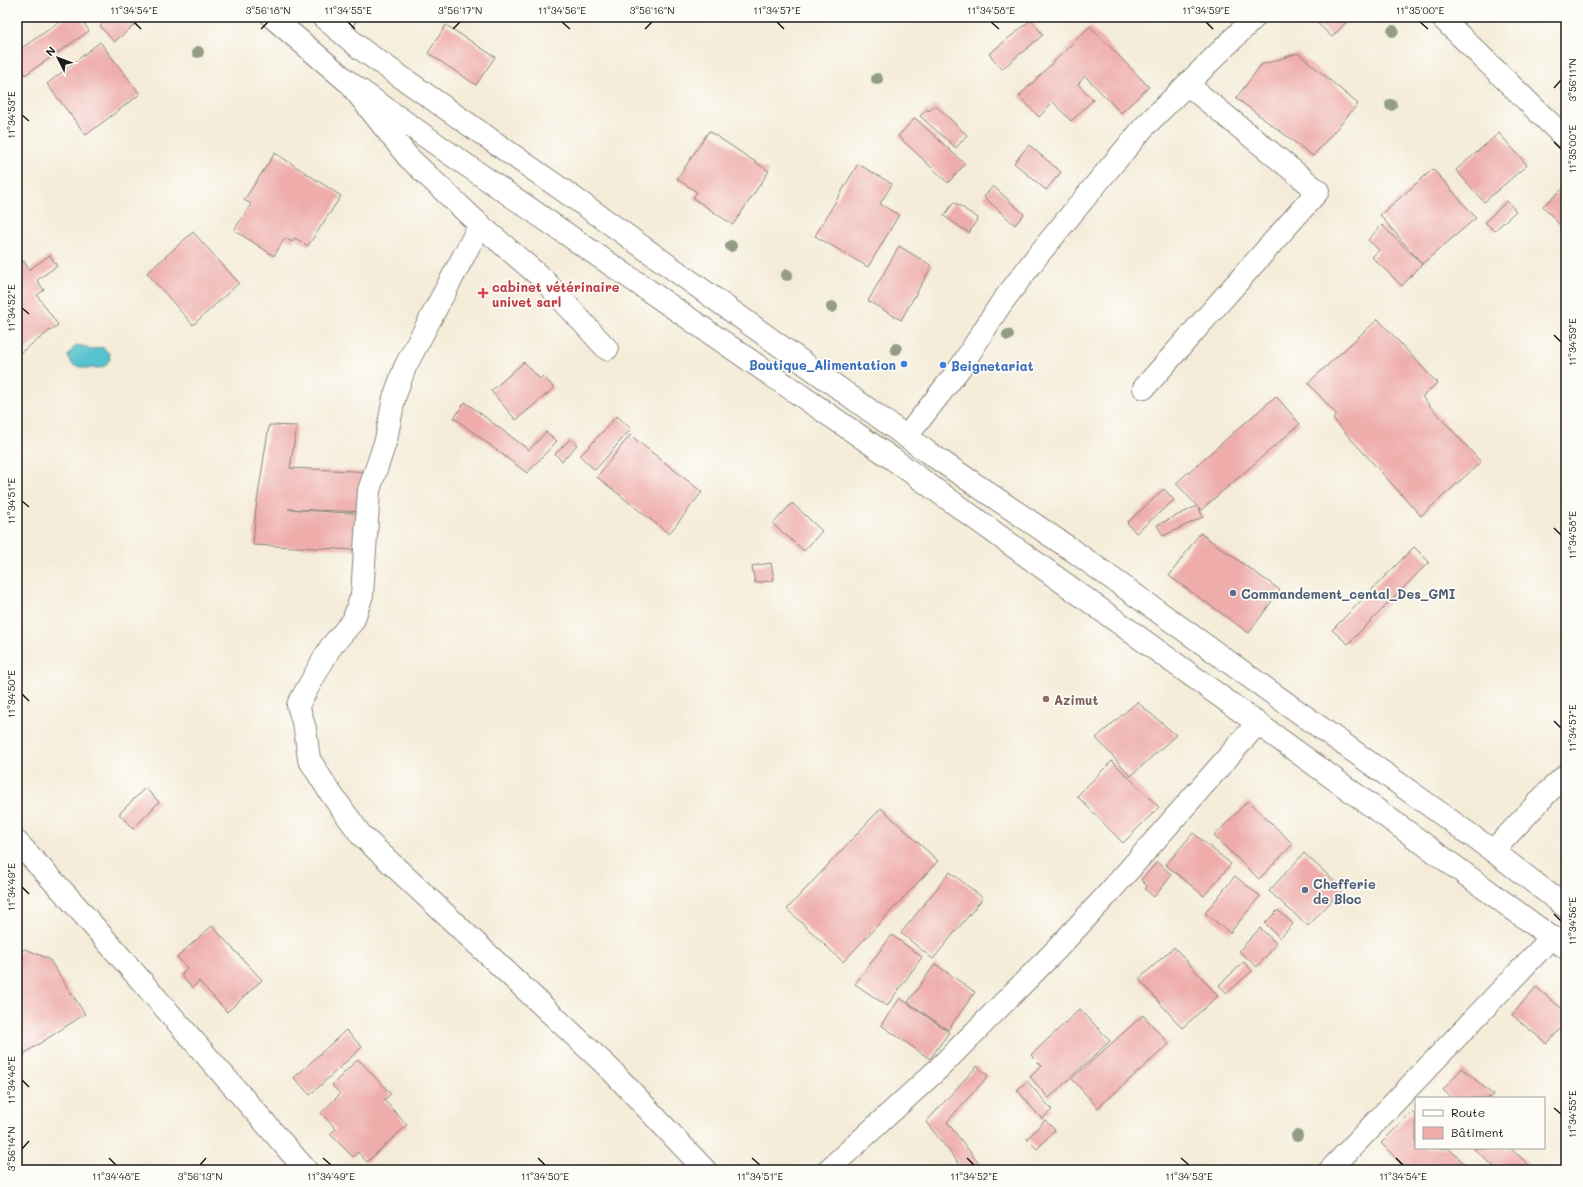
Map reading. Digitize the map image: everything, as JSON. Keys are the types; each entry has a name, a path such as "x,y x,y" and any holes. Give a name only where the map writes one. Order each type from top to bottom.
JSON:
{"street":[{"path":"272,17 347,81 446,151 893,459 1559,942 1330,1170"},
{"path":"907,436 960,368 1000,305 1038,255 1144,127 1255,17"},
{"path":"1441,17 1563,136"},
{"path":"335,21 361,49 594,212 907,436 1081,557 1493,851 1566,907"},
{"path":"347,81 408,157 480,225 543,279 607,349"},
{"path":"1144,388 1318,191 1188,85"},
{"path":"480,225 405,367 394,398 386,440 369,490 362,595 352,621 330,648 298,705 305,729 309,759 329,791 361,835 611,1070 706,1170"},
{"path":"828,1170 938,1069 1055,950 1106,896 1258,724"},
{"path":"1493,851 1548,792 1566,775"},
{"path":"17,842 70,899 306,1170"}],"water":[{"path":"76,345 87,347 89,350 102,347 109,353 110,359 105,366 99,368 85,368 73,365 68,357"}],"building":[{"path":"67,17 80,17 89,31 25,75 17,63 17,51"},
{"path":"110,17 144,17 114,42 100,26"},
{"path":"1311,17 1351,17 1332,37"},
{"path":"1031,20 1043,35 1002,69 989,54"},
{"path":"446,25 495,57 476,85 428,53"},
{"path":"1090,26 1149,87 1121,113 1085,76 1078,84 1093,100 1071,121 1053,102 1039,117 1019,96"},
{"path":"17,34 22,43 17,46"},
{"path":"100,42 140,94 86,135 47,84"},
{"path":"1298,53 1358,104 1313,156 1236,98 1261,65"},
{"path":"935,105 967,135 956,148 920,116 927,109 929,111"},
{"path":"915,118 965,164 948,183 898,136"},
{"path":"709,131 769,171 733,225 693,198 697,192 677,179"},
{"path":"1499,133 1527,165 1484,202 1456,170"},
{"path":"1029,145 1061,172 1046,190 1014,163"},
{"path":"275,153 341,196 308,246 295,238 292,242 285,238 274,256 234,230 251,204 244,200"},
{"path":"858,164 892,184 880,204 899,215 868,267 815,236"},
{"path":"1433,169 1476,218 1422,264 1380,215"},
{"path":"993,186 1024,214 1015,225 984,197"},
{"path":"1566,186 1566,232 1543,206"},
{"path":"1507,201 1516,211 1494,231 1485,222"},
{"path":"954,202 978,218 969,233 944,216"},
{"path":"1382,225 1422,264 1402,286 1372,257 1379,250 1368,240"},
{"path":"193,232 239,283 193,325 147,273"},
{"path":"899,246 932,266 901,320 868,301"},
{"path":"50,255 57,266 37,280 44,290 37,295 58,325 17,355 17,266 24,261 29,270"},
{"path":"1378,319 1437,383 1422,397 1481,462 1421,516 1333,419 1337,415 1308,383"},
{"path":"524,362 540,379 543,376 554,388 516,420 491,391"},
{"path":"1276,396 1300,424 1201,510 1198,507 1203,517 1163,536 1157,525 1197,506 1176,483"},
{"path":"465,402 529,450 546,432 557,441 527,473 454,418"},
{"path":"617,416 631,429 595,470 580,456"},
{"path":"269,425 297,426 290,468 373,472 367,512 288,509 360,514 358,550 253,545 256,508"},
{"path":"630,435 702,492 669,534 597,477"},
{"path":"570,439 577,445 562,461 555,454"},
{"path":"1164,489 1174,500 1136,533 1127,523"},
{"path":"792,503 822,531 804,551 773,524"},
{"path":"1200,533 1280,590 1249,633 1169,576"},
{"path":"1414,547 1429,562 1348,644 1332,630"},
{"path":"771,563 774,580 755,583 752,566"},
{"path":"1137,702 1176,735 1131,776 1096,738"},
{"path":"1112,761 1159,807 1123,843 1077,796"},
{"path":"145,788 159,802 133,829 119,814"},
{"path":"1248,801 1293,844 1259,879 1214,836"},
{"path":"881,808 938,861 843,962 787,909"},
{"path":"1193,833 1231,864 1204,896 1166,865"},
{"path":"1304,853 1343,889 1308,926 1269,891"},
{"path":"1157,862 1172,875 1154,897 1145,889 1147,886 1141,880"},
{"path":"950,872 983,898 933,959 901,933"},
{"path":"1235,876 1260,896 1230,933 1205,913"},
{"path":"1278,910 1293,924 1280,938 1265,923"},
{"path":"212,926 262,980 227,1012 199,981 193,988 181,975 187,968 177,957"},
{"path":"1260,928 1277,944 1257,967 1239,951"},
{"path":"892,935 922,957 887,1006 855,984"},
{"path":"1174,947 1218,996 1182,1028 1139,979"},
{"path":"25,949 49,959 85,1014 25,1053 17,1041 17,954"},
{"path":"1244,962 1252,971 1227,993 1219,985"},
{"path":"935,964 975,992 948,1030 908,1002"},
{"path":"1536,987 1566,1012 1566,1022 1547,1044 1512,1015"},
{"path":"900,998 949,1032 930,1059 881,1025"},
{"path":"1080,1009 1110,1041 1049,1098 1030,1077 1042,1066 1031,1055"},
{"path":"1143,1015 1169,1044 1098,1108 1072,1079"},
{"path":"346,1030 362,1047 310,1095 294,1078"},
{"path":"17,1049 25,1055 17,1065"},
{"path":"358,1059 391,1094 384,1100 407,1125 367,1162 358,1152 353,1157 330,1134 336,1129 321,1113 340,1094 332,1085"},
{"path":"977,1066 988,1076 947,1122 984,1170 964,1170 926,1122"},
{"path":"1462,1068 1493,1095 1490,1097 1451,1097 1443,1090"},
{"path":"1027,1081 1052,1110 1042,1119 1017,1090"},
{"path":"1412,1112 1415,1115 1415,1149 1449,1149 1467,1166 1463,1170 1407,1170 1381,1143"},
{"path":"1045,1120 1055,1130 1037,1149 1027,1139"},
{"path":"1474,1149 1511,1149 1527,1163 1521,1170 1498,1170"}],"place":[{"name":"cabinet vétérinaire univet sarl","path":"483,293"},
{"name":"Boutique_Alimentation","path":"904,364"},
{"name":"Beignetariat","path":"943,365"},
{"name":"Commandement_cental_Des_GMI","path":"1233,593"},
{"name":"Azimut","path":"1046,699"},
{"name":"Chefferie de Bloc","path":"1305,890"}]}
